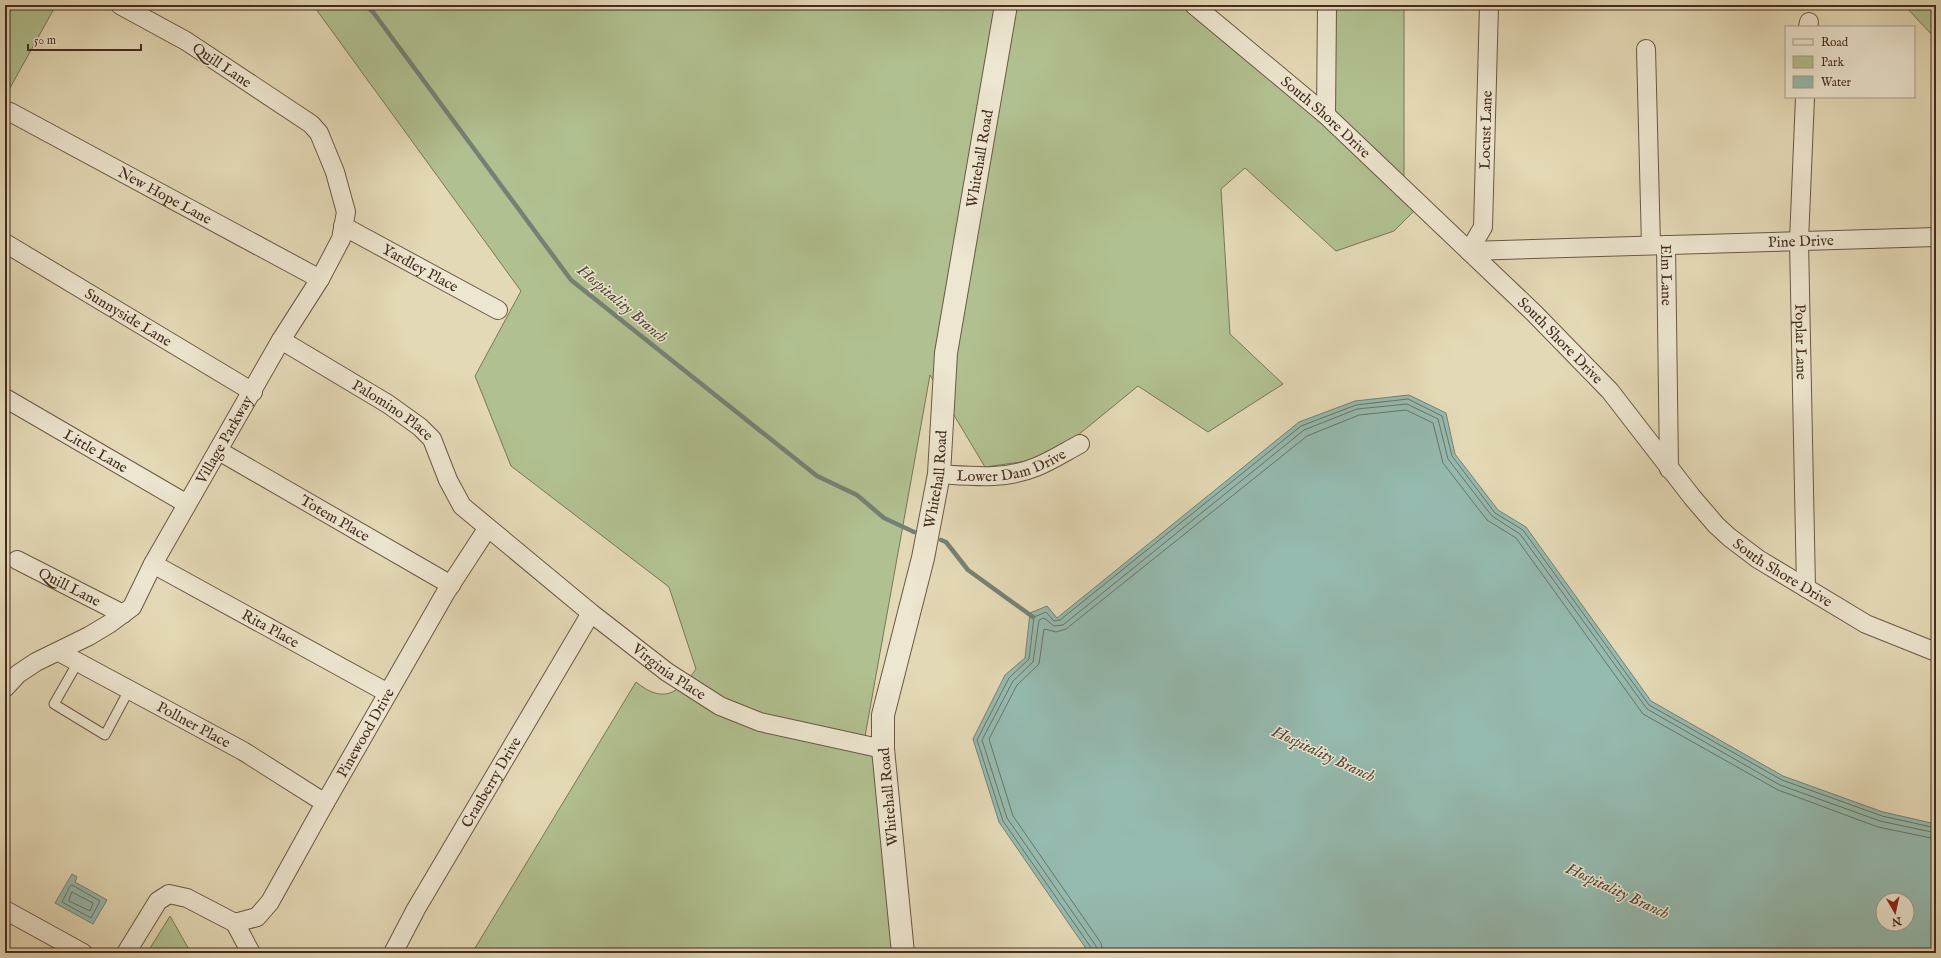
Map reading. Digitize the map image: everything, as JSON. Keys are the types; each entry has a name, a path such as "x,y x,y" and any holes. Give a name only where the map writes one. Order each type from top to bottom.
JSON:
{"street":[{"name":"Quill Lane","path":"120,5 186,41 249,84 298,114 320,133"},
{"name":"Whitehall Road","path":"903,953 883,749 883,715 923,558 939,474 946,353 1006,5"},
{"name":"South Shore Drive","path":"1194,5 1326,115 1556,335 1610,392 1669,469 1712,521 1729,537 1758,559 1866,624 1936,652"},
{"path":"1326,115 1327,5"},
{"name":"Locust Lane","path":"1469,251 1483,227 1489,5"},
{"name":"Elm Lane","path":"1646,49 1658,245 1669,469"},
{"name":"Poplar Lane","path":"1805,98 1799,241 1806,588"},
{"name":"New Hope Lane","path":"10,112 320,279"},
{"name":"Village Parkway","path":"5,688 18,674 36,662 60,652 109,624 132,607 153,564 253,392 281,340 320,279 341,239 346,212 335,172 320,133"},
{"name":"Yardley Place","path":"343,226 498,310"},
{"name":"Pine Drive","path":"1469,251 1936,236"},
{"name":"Sunnyside Lane","path":"5,243 253,392"},
{"name":"Palomino Place","path":"281,340 388,404 420,427 432,439 448,480 462,506 487,529"},
{"name":"Little Lane","path":"5,398 187,504"},
{"name":"Lower Dam Drive","path":"939,474 993,477 1015,474 1036,467 1080,444"},
{"name":"Totem Place","path":"219,451 450,585"},
{"name":"Pinewood Drive","path":"235,923 257,916 270,902 450,585 487,529"},
{"name":"Virginia Place","path":"487,529 667,672 720,706 760,722 883,749"},
{"name":"Quill Lane","path":"17,560 123,614"},
{"name":"Rita Place","path":"153,564 388,693"},
{"name":"Cranberry Drive","path":"393,953 416,910 591,613"},
{"name":"Pollner Place","path":"60,652 243,751 325,803"},
{"path":"126,953 158,901 169,894 187,898 235,923 251,953"},
{"path":"5,910 83,953"}],"lane":[{"path":"78,662 54,704 105,735 129,690"}],"green space":[{"path":"5,5 56,5 5,97"},
{"path":"313,5 1195,5 1330,116 1328,5 1404,5 1404,184 1423,202 1394,231 1336,251 1245,168 1221,189 1230,334 1283,384 1208,432 1138,386 1050,458 985,467 930,375 862,753 892,756 913,953 472,953 636,682 654,693 669,693 683,685 696,669 669,587 511,466 475,376 521,291"},
{"path":"1904,5 1936,5 1936,39"},
{"path":"170,916 191,953 147,953"}],"water":[{"path":"1409,395 1446,413 1455,454 1498,510 1526,527 1651,701 1783,776 1883,812 1936,824 1936,953 1089,953 999,822 973,739 1005,675 1025,658 1030,613 1047,606 1057,618 1299,422 1355,401"},
{"path":"72,874 77,877 75,882 107,900 93,924 55,903"}],"waterway":[{"name":"Hospitality Branch","path":"365,5 373,12 571,280 817,476 857,495 884,518 914,532"},
{"name":"Hospitality Branch","path":"941,540 946,542 968,570 1033,617"}]}
